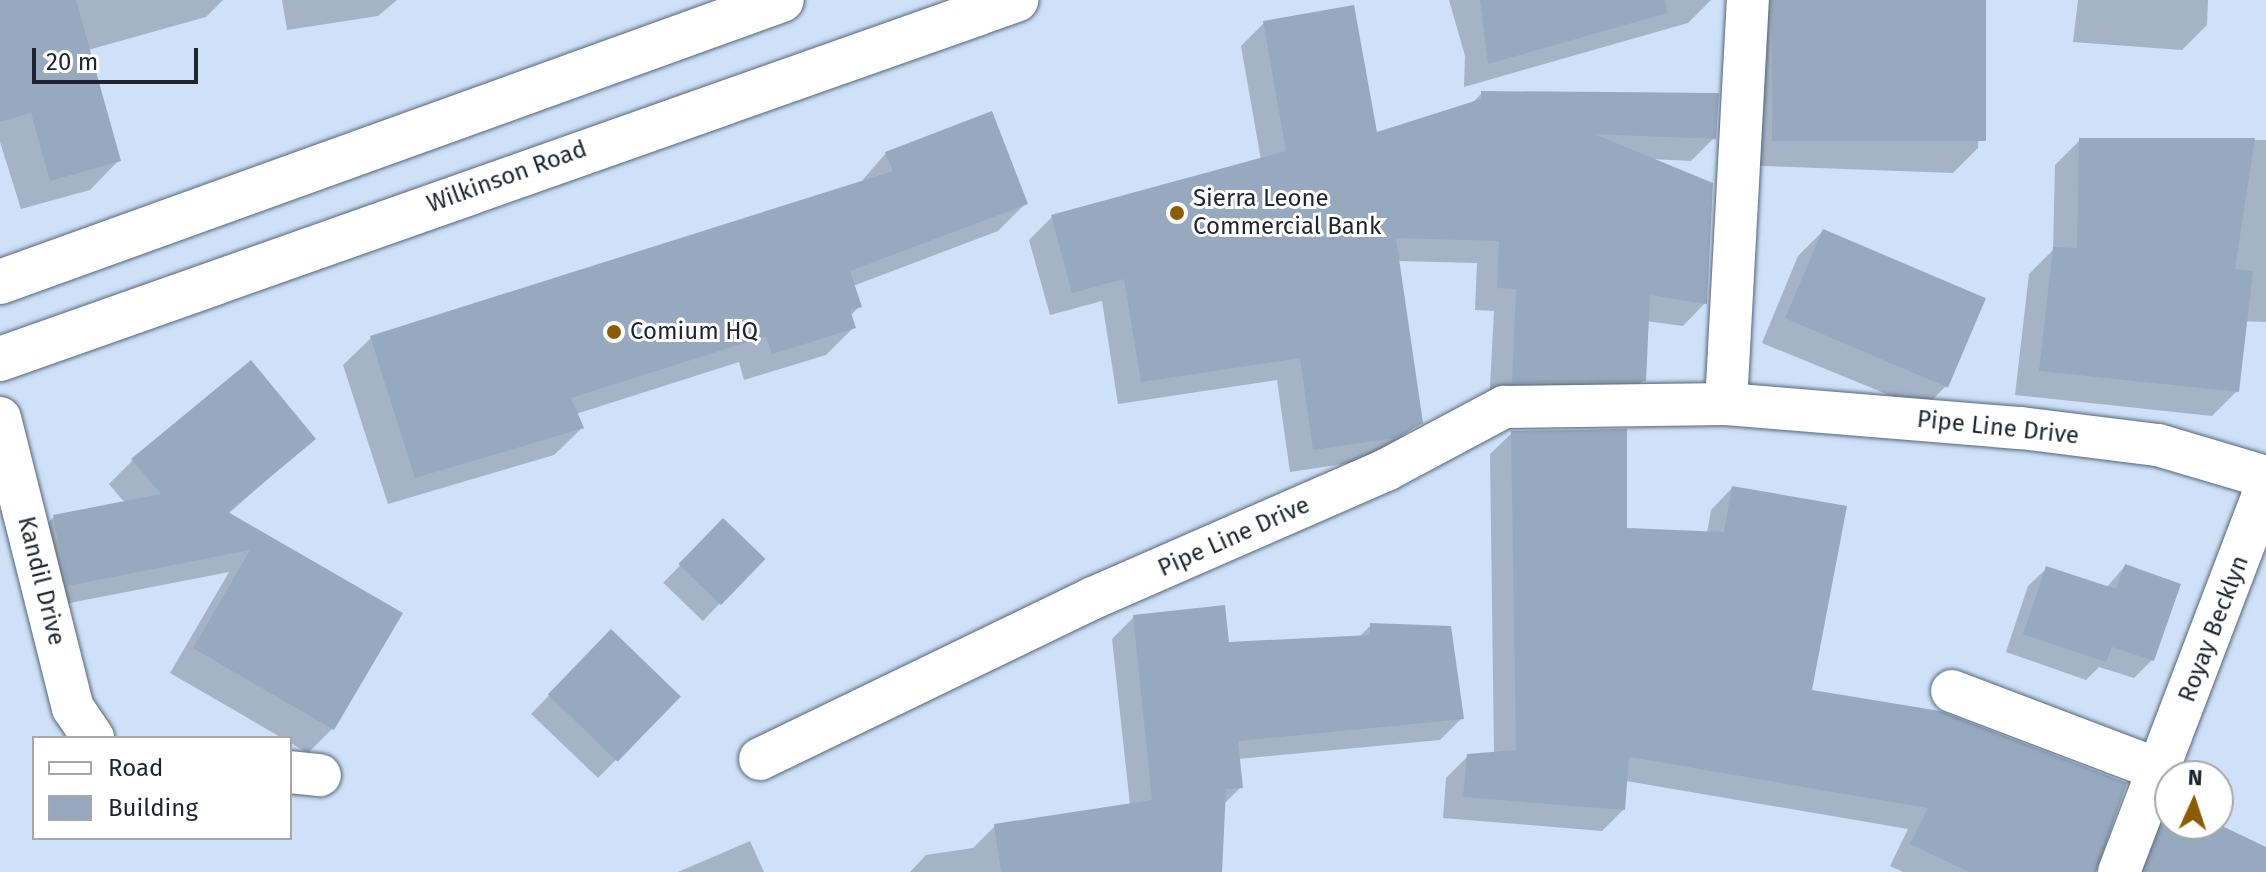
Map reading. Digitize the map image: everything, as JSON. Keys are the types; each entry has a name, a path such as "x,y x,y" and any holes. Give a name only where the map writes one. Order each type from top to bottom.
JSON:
{"main road":[{"path":"0,282 782,0"},
{"name":"Wilkinson Road","path":"0,359 1016,0"}],"street":[{"path":"1726,404 1748,0"},
{"name":"Pipe Line Drive","path":"760,759 1093,598 1386,470 1504,407 1726,404 2158,445 2266,477"},
{"name":"Kandil Drive","path":"0,418 73,708 92,736"},
{"name":"Royay Becklyn","path":"2164,760 2266,487"},
{"path":"1952,691 2154,768"},
{"name":"Royay Becklyn","path":"2119,872 2154,785"}],"building":[{"path":"0,0 76,0 121,161 50,181 31,113 0,122"},
{"path":"1480,0 1665,0 1667,13 1488,64"},
{"path":"1772,0 1986,0 1986,141 1772,141"},
{"path":"1354,5 1377,132 1481,99 1481,91 1719,93 1716,139 1594,134 1713,183 1707,304 1650,295 1646,381 1512,383 1516,289 1497,288 1499,241 1396,238 1423,423 1395,438 1313,450 1300,358 1141,382 1124,279 1072,293 1051,215 1286,151 1263,21"},
{"name":"Comium HQ","path":"992,111 1028,204 850,271 862,307 850,310 856,328 772,354 766,336 571,398 584,428 415,478 370,336 893,171 885,152"},
{"path":"2079,138 2255,138 2235,269 2253,271 2239,392 2039,371 2053,247 2077,248"},
{"path":"1823,229 1986,298 1948,387 1785,318"},
{"path":"251,360 316,439 228,512 403,613 334,730 193,648 250,550 67,586 53,515 161,494 131,459"},
{"path":"1627,429 1627,528 1724,532 1732,486 1847,506 1812,690 1940,711 2127,783 2096,872 1969,872 1910,844 1928,808 1629,757 1625,810 1463,797 1467,754 1516,750 1511,431"},
{"path":"723,518 765,559 721,605 679,564"},
{"path":"2125,564 2181,584 2154,661 2112,647 2106,662 2023,634 2046,566 2116,589"},
{"path":"1225,605 1229,642 1370,635 1370,623 1451,626 1464,719 1238,741 1243,788 1226,789 1222,872 1001,872 994,824 1152,800 1133,615"},
{"path":"611,629 681,696 618,762 548,694"},
{"path":"2234,832 2266,847 2266,872 2145,872 2157,840 2234,840"}],"place":[{"name":"Sierra Leone Commercial Bank","path":"1177,213"},
{"name":"Comium HQ","path":"614,332"}]}
